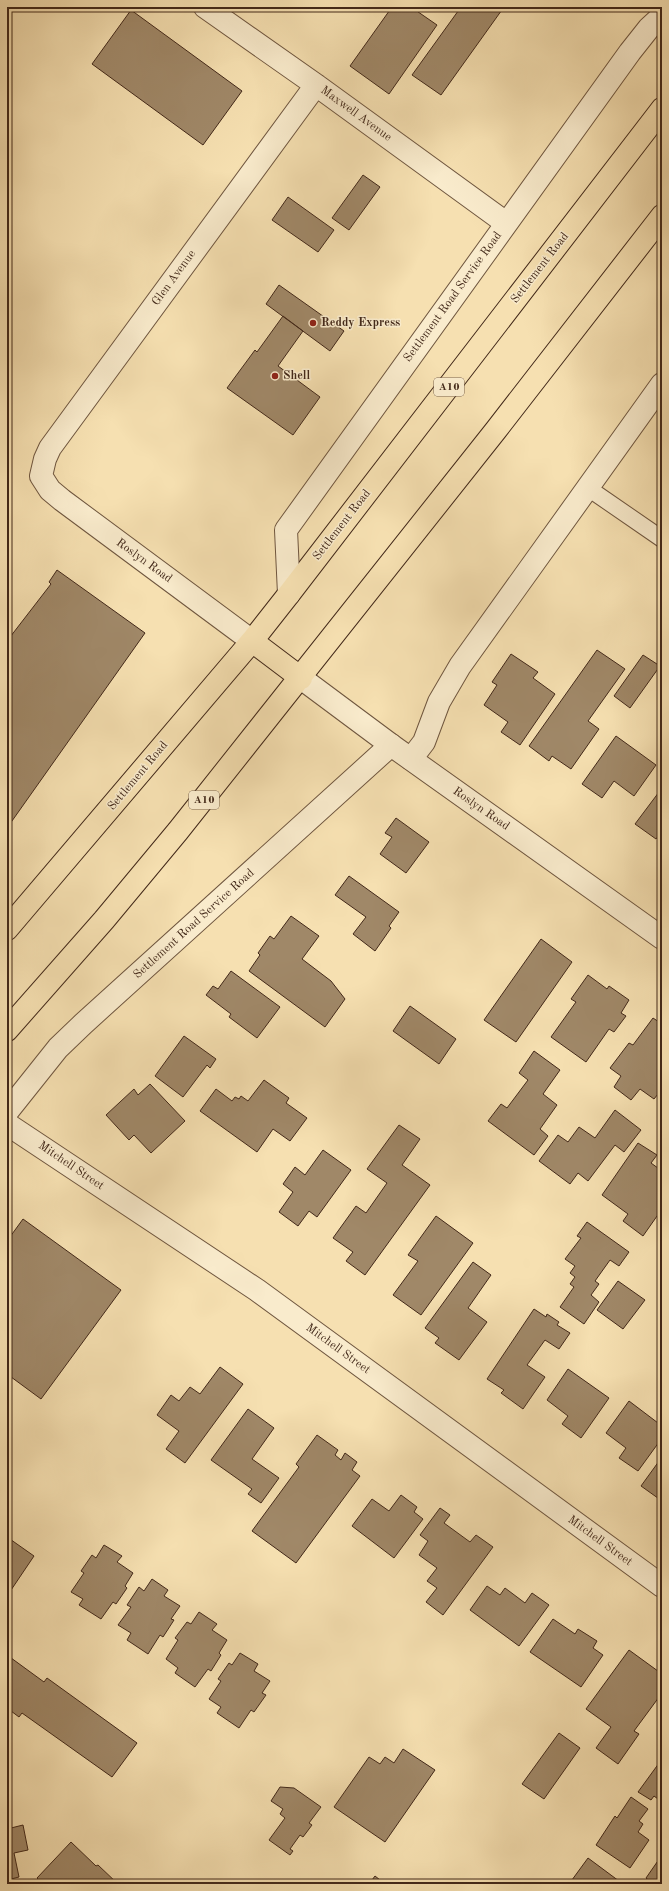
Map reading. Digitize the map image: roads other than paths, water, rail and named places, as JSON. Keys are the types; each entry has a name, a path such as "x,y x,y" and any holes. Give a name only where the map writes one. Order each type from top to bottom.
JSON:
{"highway":[{"name":"Settlement Road","path":"7,929 252,641 662,109"},
{"name":"A10","path":"7,1030 104,920 178,831 301,678 662,216"},
{"path":"252,641 301,678"}],"street":[{"name":"Maxwell Avenue","path":"205,7 316,85 506,223"},
{"name":"Settlement Road Service Road","path":"289,594 286,530 630,52 649,28 662,16"},
{"name":"Glen Avenue","path":"41,476 45,459 50,448 316,85"},
{"path":"411,759 424,742 439,702 460,666 588,488 660,383"},
{"name":"Roslyn Road","path":"41,476 50,490 62,500 252,641"},
{"name":"Roslyn Road","path":"301,678 391,745 662,938"},
{"name":"Settlement Road Service Road","path":"7,1112 39,1070 73,1034 391,745"},
{"name":"Mitchell Street","path":"7,1124 257,1290 662,1586"}],"lane":[{"path":"588,488 662,539"}],"place":[{"name":"Reddy Express","path":"313,323"},
{"name":"Shell","path":"275,376"}]}
